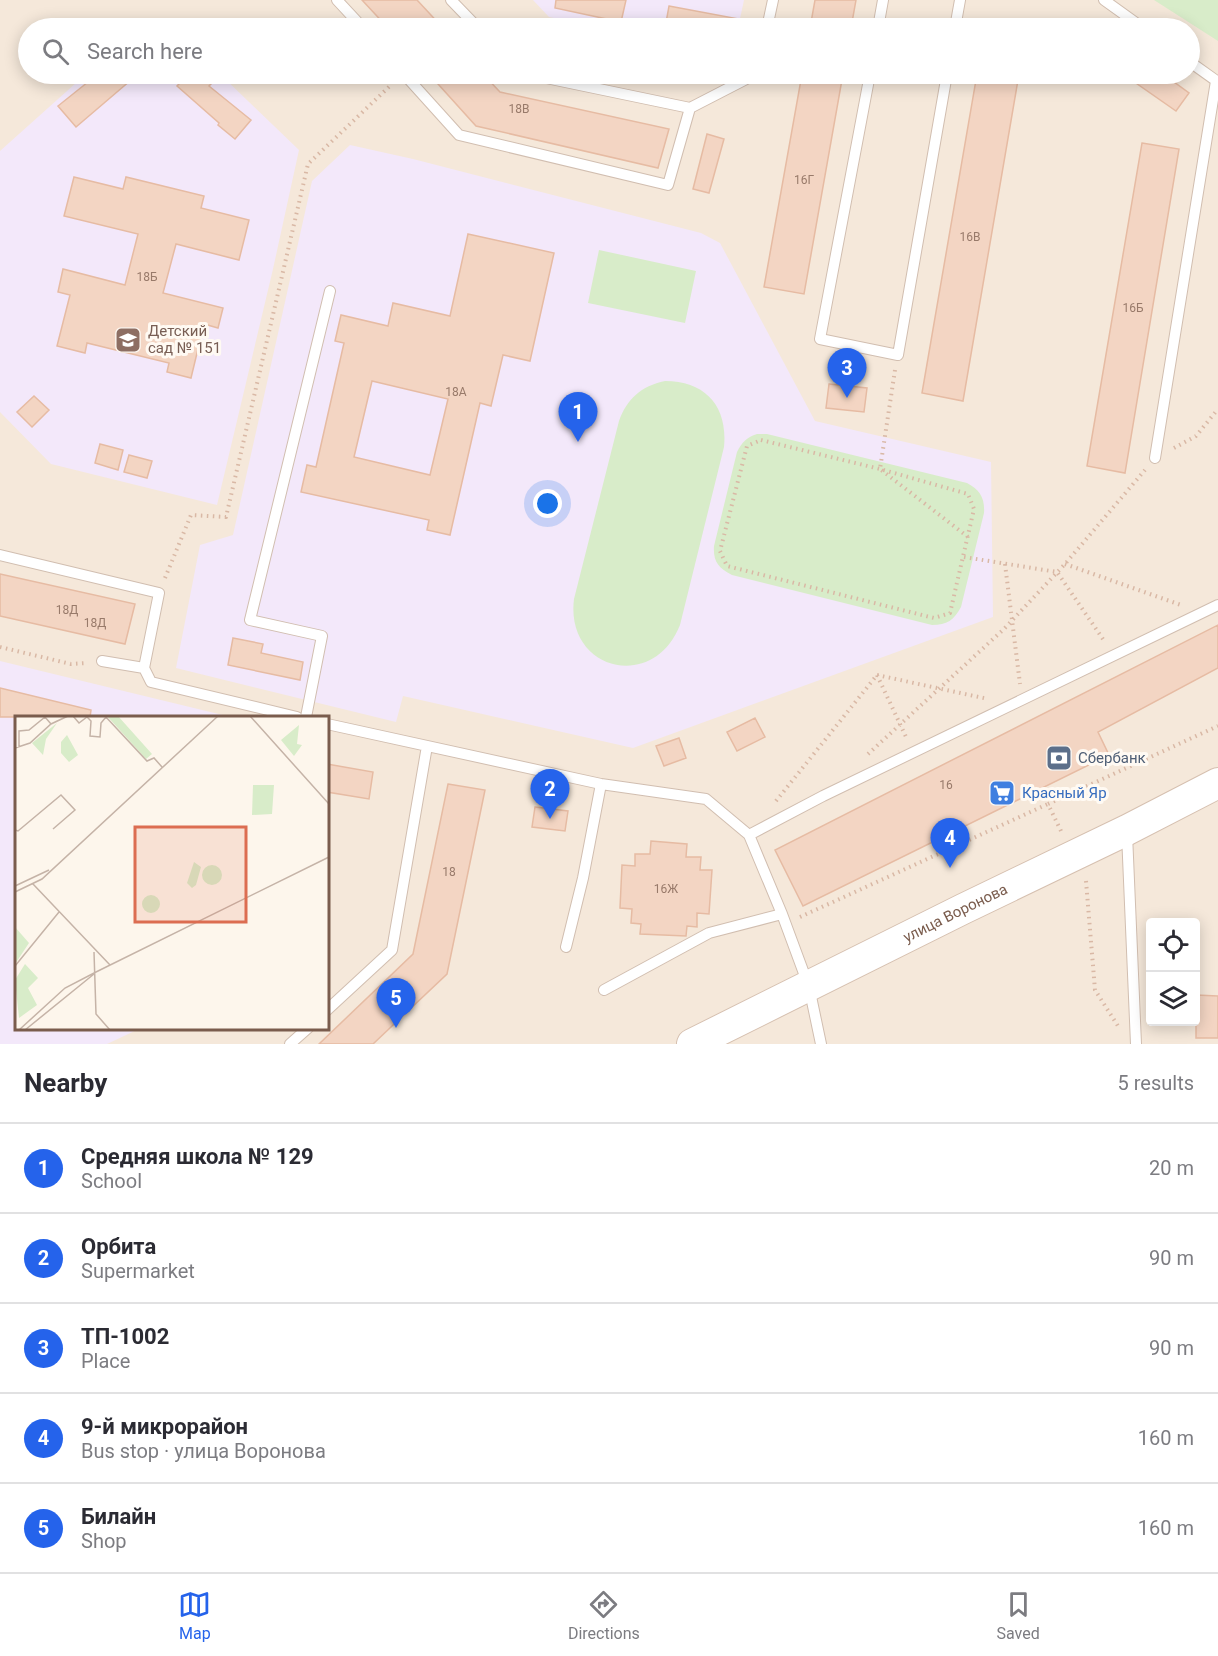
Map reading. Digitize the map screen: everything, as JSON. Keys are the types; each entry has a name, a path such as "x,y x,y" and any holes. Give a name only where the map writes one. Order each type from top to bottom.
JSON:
{"main road":[{"name":"улица Воронова","path":"692,1044 963,909 1127,831 1218,783"}],"lane":[{"path":"337,0 354,18"},
{"path":"451,0 468,18"},
{"path":"768,18 773,0"},
{"path":"880,18 884,0"},
{"path":"957,18 960,0"},
{"path":"1104,0 1129,18"},
{"path":"1155,458 1217,82 1200,69"},
{"path":"413,84 459,135 668,185 690,108"},
{"path":"574,84 690,108 737,84"},
{"path":"868,84 820,339 898,354 945,84"},
{"path":"306,716 322,636 250,620 330,291"},
{"path":"0,555 159,593 144,668 152,682 293,716"},
{"path":"749,835 823,796 1218,605"},
{"path":"102,661 144,668"},
{"path":"328,724 601,784 706,799 749,835 809,987 821,1044"},
{"path":"328,1009 392,950 427,746"},
{"path":"566,947 584,878 601,784"},
{"path":"1127,831 1136,1044"},
{"path":"604,990 709,933 784,919"},
{"path":"290,1044 307,1029"}],"path":[{"path":"159,593 191,515 225,517 308,164 393,84"},
{"path":"880,469 898,354"},
{"path":"866,756 1013,619 1065,564 1155,458 1196,436 1218,409"},
{"path":"761,440 880,469 968,494 974,509 968,537 950,613 934,618 727,566 720,551 747,446 761,440"},
{"path":"880,469 968,537"},
{"path":"964,557 1057,572 1114,655"},
{"path":"877,675 1017,702 1013,619 1005,564"},
{"path":"1065,564 1202,613"},
{"path":"0,647 71,664 102,661"},
{"path":"877,675 913,752"},
{"path":"749,835 877,675"},
{"path":"784,919 1048,804 1218,726"},
{"path":"1048,804 1061,831"},
{"path":"1086,881 1095,990 1124,1035"}],"shaded area":[{"path":"0,0 1218,0 1218,1044 0,1044"},
{"path":"533,0 744,0 740,18 549,17"},
{"name":"Детский сад № 151","path":"75,84 230,84 299,150 217,505 51,464 0,412 0,151"},
{"path":"350,145 701,233 720,243 815,421 991,462 993,617 633,748 403,696 396,722 176,668 200,545 233,535 312,181"},
{"path":"0,661 227,716 15,716 15,1029 139,1029 107,1044 0,1044"}],"green space":[{"path":"1154,0 1218,0 1218,41 1200,29 1200,18 1182,18"},
{"path":"599,250 696,271 685,323 588,303"},
{"path":"665,381 692,386 703,391 711,399 722,420 724,447 680,625 667,646 651,660 632,665 613,664 596,656 583,643 575,623 574,599 622,413 642,390"},
{"path":"757,434 767,434 967,483 975,489 981,495 984,503 984,513 961,607 956,615 946,623 932,625 732,575 723,570 714,556 714,546 737,452 745,440"}],"building":[{"path":"362,0 417,0 434,18 379,18"},
{"path":"556,0 626,0 622,18 602,18 555,8"},
{"path":"815,0 856,0 853,18 812,18"},
{"path":"669,6 734,18 667,18"},
{"path":"86,84 126,84 76,127 58,106"},
{"path":"179,84 211,84 209,86 251,120 235,139 177,86"},
{"path":"438,84 492,84 500,92 669,129 658,168 476,126"},
{"path":"800,84 841,84 804,294 764,287"},
{"path":"975,84 1017,84 963,401 922,393"},
{"path":"1137,84 1177,84 1189,93 1176,111"},
{"path":"707,134 724,139 709,193 693,189"},
{"path":"1142,143 1179,149 1125,473 1087,466"},
{"path":"74,177 123,189 126,177 204,196 201,208 249,220 239,260 176,244 163,293 223,308 218,328 204,324 191,378 167,372 169,363 87,343 85,353 57,346 70,295 58,292 63,269 125,285 138,234 64,216"},
{"path":"468,234 554,253 530,361 503,355 491,406 480,403 450,535 427,530 429,520 301,492 307,465 316,467 344,343 335,341 341,315 388,326 393,303 450,316","holes":["372,381 448,399 430,475 354,457"]},
{"path":"829,384 867,388 864,412 826,408"},
{"path":"34,396 49,410 32,427 17,412"},
{"path":"100,444 123,450 118,470 95,463"},
{"path":"129,455 152,461 147,478 124,472"},
{"path":"0,574 135,604 125,644 0,616"},
{"path":"1218,625 1218,668 1098,732 1109,755 803,906 775,850"},
{"path":"233,638 263,644 261,653 303,662 300,680 228,665"},
{"path":"0,688 91,710 90,716 0,717"},
{"path":"755,718 765,737 737,751 727,732"},
{"path":"679,738 686,758 664,766 656,746"},
{"path":"328,764 373,772 369,799 328,792"},
{"path":"448,784 485,790 447,974 373,1044 319,1044 413,954"},
{"path":"535,807 568,811 565,831 532,827"},
{"path":"651,841 687,844 686,857 701,857 700,870 712,870 709,914 697,913 697,927 687,926 686,936 640,934 641,924 631,923 632,909 620,908 622,865 635,866 635,854 650,854"},
{"path":"1200,995 1218,996 1218,1038 1196,1038 1196,1026 1200,1026"}],"place":[{"name":"Детский сад № 151","path":"128,340"},
{"name":"ТП-1002","path":"847,398"},
{"name":"Средняя школа № 129","path":"578,442"},
{"name":"Сбербанк","path":"1059,758"},
{"name":"Красный Яр","path":"1002,793"},
{"name":"Орбита","path":"550,819"},
{"name":"9-й микрорайон","path":"950,868"},
{"name":"Билайн","path":"396,1028"}]}
